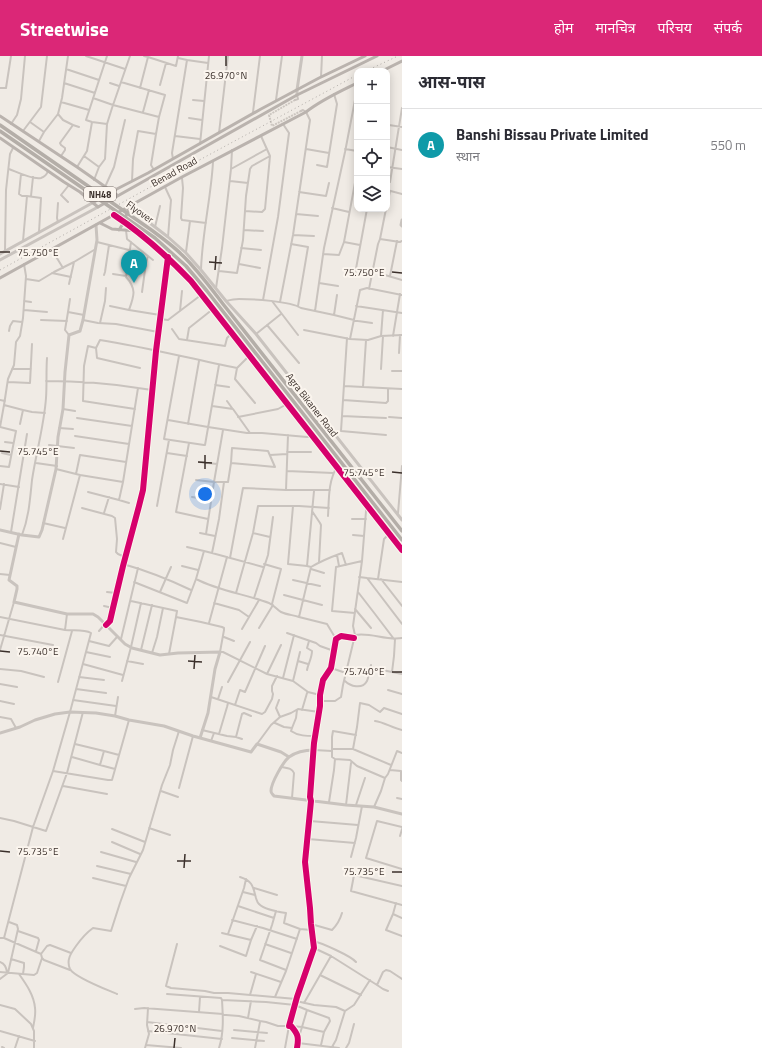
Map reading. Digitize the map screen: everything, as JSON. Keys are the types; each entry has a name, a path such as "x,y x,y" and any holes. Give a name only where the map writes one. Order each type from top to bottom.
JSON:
{"highway":[{"name":"NH48","path":"0,125 49,162"},
{"name":"NH48","path":"0,131 49,162"},
{"name":"Flyover","path":"49,162 161,237 182,254 210,288"},
{"name":"Flyover","path":"49,162 155,238 186,266 402,540"},
{"name":"Agra Bikaner Road","path":"210,288 402,531"}],"main road":[{"path":"94,202 132,180 154,170 253,113 321,77 365,56"},
{"path":"0,138 14,146 80,192 94,202 98,207 297,95 377,56"},
{"path":"388,68 402,61"},
{"name":"Benad Road","path":"0,278 165,186 306,112 314,105 354,84"},
{"path":"267,106 270,111"},
{"path":"0,116 117,195"},
{"path":"119,230 124,222 128,207"},
{"path":"100,223 119,230 137,231"}],"street":[{"path":"0,88 6,88 11,56"},
{"path":"11,124 17,116 25,56"},
{"path":"23,131 41,107 47,56"},
{"path":"38,142 58,114 62,102 68,56"},
{"path":"86,56 125,69"},
{"path":"107,56 86,120 107,124"},
{"path":"94,180 99,167 105,159 107,124 130,56"},
{"path":"144,56 176,66 178,57 208,63"},
{"path":"200,144 209,56"},
{"path":"219,133 228,56"},
{"path":"253,113 260,56"},
{"path":"276,102 282,56"},
{"path":"296,100 298,99 297,90 302,56"},
{"path":"321,77 322,56"},
{"path":"140,88 148,57"},
{"path":"173,159 172,153 187,60"},
{"path":"160,85 166,63"},
{"path":"66,69 99,80"},
{"path":"120,82 165,95 159,117 151,165 154,170"},
{"path":"64,83 95,93"},
{"path":"110,83 119,86"},
{"path":"144,112 149,90"},
{"path":"317,165 327,167 337,104 334,94"},
{"path":"93,98 159,117"},
{"path":"193,100 204,101"},
{"path":"315,311 323,254 354,100"},
{"path":"62,102 89,110"},
{"path":"390,182 402,108"},
{"path":"280,302 293,235 310,120 306,112 303,110 301,111"},
{"path":"58,114 63,120 79,127"},
{"path":"189,118 202,120"},
{"path":"105,187 114,167 125,120"},
{"path":"30,122 44,132"},
{"path":"77,168 87,151 92,122"},
{"path":"263,300 278,217 289,133 283,124"},
{"path":"60,157 65,148 60,143 73,125"},
{"path":"390,125 400,127"},
{"path":"132,180 133,159 138,131 156,134"},
{"path":"175,136 200,139"},
{"path":"245,211 262,212 265,208 270,156 261,136"},
{"path":"5,252 6,196 10,154 14,146"},
{"path":"390,148 402,150"},
{"path":"232,169 267,149"},
{"path":"345,149 354,150"},
{"path":"216,288 232,169 232,150"},
{"path":"306,150 329,153"},
{"path":"84,156 99,167"},
{"path":"219,271 237,274 244,230 250,169 252,166 270,156"},
{"path":"201,270 212,182 213,160"},
{"path":"390,168 402,170"},
{"path":"9,169 21,174 41,178 48,171"},
{"path":"21,174 19,194 22,196 41,198 38,233"},
{"path":"31,196 33,177"},
{"path":"182,177 182,220 206,223"},
{"path":"230,181 248,182"},
{"path":"299,192 326,196 329,183"},
{"path":"68,202 61,195 69,185"},
{"path":"165,186 171,200 168,237"},
{"path":"390,191 402,194"},
{"path":"323,254 339,255 344,242 354,192"},
{"path":"22,242 27,196"},
{"path":"0,254 94,202"},
{"path":"58,203 58,222"},
{"path":"155,228 160,206"},
{"path":"0,260 98,207"},
{"path":"128,207 168,237 186,253 201,270 226,301 256,334 401,519"},
{"path":"332,208 349,212"},
{"path":"355,274 366,212"},
{"path":"369,289 385,212"},
{"path":"296,214 318,216"},
{"path":"114,215 137,231 168,257 191,281 402,550"},
{"path":"402,220 402,226"},
{"path":"186,253 190,221"},
{"path":"69,335 80,331 83,320 97,242 96,225"},
{"path":"126,230 127,239 153,260"},
{"path":"244,230 263,231"},
{"path":"293,235 314,236"},
{"path":"380,239 402,241"},
{"path":"390,276 397,241"},
{"path":"97,242 130,250"},
{"path":"129,310 134,293 131,283 126,277 131,242"},
{"path":"344,242 360,245"},
{"path":"291,244 308,247 298,306"},
{"path":"104,274 109,245"},
{"path":"241,248 260,250"},
{"path":"51,249 63,268"},
{"path":"26,279 39,281 96,249"},
{"path":"142,292 148,256"},
{"path":"99,631 110,621 142,490 158,332 168,257"},
{"path":"69,284 74,262"},
{"path":"0,466 8,467 16,431 0,428 8,382 14,365 16,342 20,336 24,310 26,279 24,264"},
{"path":"239,264 260,268"},
{"path":"52,273 71,277"},
{"path":"114,274 126,276"},
{"path":"385,275 402,280"},
{"path":"319,283 338,286"},
{"path":"100,323 106,288"},
{"path":"386,435 341,431 348,338 360,290 369,289 401,294 393,336"},
{"path":"180,311 182,291"},
{"path":"160,320 168,320 201,294"},
{"path":"334,314 337,295"},
{"path":"0,530 39,537 42,530 56,467 59,428 63,409 69,335 65,330 70,299"},
{"path":"226,301 237,299 280,302 301,308 334,314 353,320 372,323"},
{"path":"272,301 298,335"},
{"path":"24,302 31,302"},
{"path":"110,306 160,315"},
{"path":"356,306 402,313"},
{"path":"187,340 189,328 213,309"},
{"path":"24,310 47,312"},
{"path":"381,369 383,310"},
{"path":"68,312 84,315"},
{"path":"256,334 281,314"},
{"path":"41,320 67,321"},
{"path":"83,320 116,324 158,332"},
{"path":"9,332 13,321 22,322"},
{"path":"267,325 299,363"},
{"path":"172,329 179,338 225,346 227,338 232,333"},
{"path":"304,330 366,340 382,336 401,335 399,353"},
{"path":"140,368 97,358 96,348 100,340 237,368"},
{"path":"363,387 366,340"},
{"path":"8,382 30,383 32,344"},
{"path":"96,348 88,346 84,366 83,401 135,409"},
{"path":"250,355 237,368 235,379 255,403"},
{"path":"178,356 164,439 204,445 219,365"},
{"path":"0,650 17,589 15,583 10,581 10,575 16,547 26,524 30,502 32,480 44,413 47,358"},
{"path":"188,424 199,361"},
{"path":"12,368 31,369"},
{"path":"392,371 402,371"},
{"path":"46,381 84,381 152,390"},
{"path":"215,384 229,387"},
{"path":"344,386 402,389"},
{"path":"119,500 138,388"},
{"path":"343,400 386,403 388,401 388,389"},
{"path":"0,400 5,401"},
{"path":"227,401 250,433"},
{"path":"238,416 278,409 286,404"},
{"path":"4,405 32,412 44,413"},
{"path":"212,406 233,409"},
{"path":"63,409 74,411"},
{"path":"20,424 23,410"},
{"path":"342,416 402,418"},
{"path":"76,418 132,426"},
{"path":"168,420 223,430 307,437 312,436"},
{"path":"59,428 73,429"},
{"path":"206,534 223,430"},
{"path":"11,532 27,434"},
{"path":"286,490 288,435"},
{"path":"75,436 129,444"},
{"path":"157,506 170,440"},
{"path":"5,442 13,443"},
{"path":"189,443 176,512 208,519"},
{"path":"49,445 74,448"},
{"path":"196,480 228,482 232,448 268,451 275,467 231,463"},
{"path":"270,455 311,452"},
{"path":"2,453 11,455"},
{"path":"167,453 187,456"},
{"path":"63,539 78,474 80,455 126,462"},
{"path":"199,462 217,464"},
{"path":"36,463 78,474 123,482"},
{"path":"398,514 402,466"},
{"path":"328,516 330,490 333,473 336,467"},
{"path":"287,471 333,473"},
{"path":"212,553 219,519 224,482"},
{"path":"0,484 19,487"},
{"path":"0,510 4,484"},
{"path":"209,623 228,558 243,488 314,491 330,490"},
{"path":"307,566 314,491"},
{"path":"88,492 129,503"},
{"path":"104,513 109,497"},
{"path":"192,497 211,500"},
{"path":"320,701 335,701 341,697 355,635 353,626 362,561 366,503"},
{"path":"236,593 253,533 258,506 293,506 312,509 329,508"},
{"path":"293,506 288,564 307,566 324,573"},
{"path":"82,508 104,513 115,518 117,539 116,552 125,557"},
{"path":"312,509 321,525 319,563"},
{"path":"254,598 268,555 273,517"},
{"path":"352,519 366,519"},
{"path":"43,523 65,528"},
{"path":"200,533 215,536"},
{"path":"253,533 270,537"},
{"path":"378,579 384,540 389,534"},
{"path":"353,535 364,536"},
{"path":"0,544 16,547"},
{"path":"187,547 263,567"},
{"path":"134,582 187,603 204,551"},
{"path":"299,617 311,568 342,553 346,564"},
{"path":"337,555 339,566"},
{"path":"355,613 332,611 336,567 362,561"},
{"path":"123,564 166,578 192,590"},
{"path":"259,628 273,604 281,568 264,564"},
{"path":"182,566 198,570"},
{"path":"121,640 138,568"},
{"path":"160,592 171,568"},
{"path":"0,574 10,575"},
{"path":"359,577 402,582"},
{"path":"366,578 402,624"},
{"path":"196,579 205,584 273,604 280,612 327,624 336,639 331,668 323,680 320,695 315,736 310,797 310,821 306,852 311,930 314,948 296,1000 285,1048"},
{"path":"382,579 402,606"},
{"path":"293,580 320,586"},
{"path":"107,592 116,593"},
{"path":"357,592 394,639 392,672"},
{"path":"284,595 322,604"},
{"path":"242,629 259,600"},
{"path":"131,601 177,611 168,654"},
{"path":"14,602 67,614 93,614 125,644 160,655 223,652 267,674 293,681 308,692 320,695"},
{"path":"122,681 141,603"},
{"path":"214,603 239,610 249,617"},
{"path":"141,650 152,605"},
{"path":"104,606 113,608"},
{"path":"152,653 163,608"},
{"path":"355,609 371,628"},
{"path":"65,630 67,614"},
{"path":"0,617 65,630 86,631 91,633 53,771 33,827 4,938"},
{"path":"176,617 209,623 224,628 224,637 215,669 208,713 200,738"},
{"path":"58,682 72,631"},
{"path":"288,633 334,651"},
{"path":"355,635 363,634 381,638 402,638"},
{"path":"0,635 53,645"},
{"path":"283,678 294,635"},
{"path":"336,639 340,636 354,638"},
{"path":"89,641 109,646 117,637"},
{"path":"224,637 234,641"},
{"path":"307,670 308,664 312,657 312,651 308,650 307,648 309,641"},
{"path":"228,682 250,642"},
{"path":"267,674 281,645"},
{"path":"235,705 240,690 245,692 265,646"},
{"path":"86,652 110,657"},
{"path":"293,681 300,652"},
{"path":"127,661 143,664"},
{"path":"298,662 308,664"},
{"path":"83,664 123,676"},
{"path":"344,681 351,686 360,686 364,684 367,682 371,665"},
{"path":"331,668 346,673"},
{"path":"0,669 21,671 44,677"},
{"path":"382,670 402,674"},
{"path":"211,697 262,714 265,712 272,699 272,686 277,676"},
{"path":"79,677 104,680"},
{"path":"0,684 17,687"},
{"path":"218,699 222,687"},
{"path":"76,689 106,693"},
{"path":"388,690 402,694"},
{"path":"302,710 306,693 308,692"},
{"path":"115,716 118,697"},
{"path":"73,700 116,706"},
{"path":"279,700 276,708 280,717"},
{"path":"0,701 14,704"},
{"path":"219,734 228,703"},
{"path":"353,749 360,703 380,712 384,708 402,714"},
{"path":"0,733 46,716 70,712 83,712 115,716 164,726 193,736 251,752 271,725 280,717 298,709 319,712"},
{"path":"297,710 296,718 291,731 294,734 315,736"},
{"path":"0,818 46,831 63,786 83,712"},
{"path":"236,737 242,714 244,713 251,716"},
{"path":"0,717 11,719 16,728"},
{"path":"53,771 110,781 112,780 129,720"},
{"path":"375,721 379,721 396,729 402,730"},
{"path":"275,723 284,727 292,728"},
{"path":"202,730 242,739"},
{"path":"70,970 69,958 71,953 86,934 93,928 111,931 130,874 145,842 180,731"},
{"path":"328,804 334,770 334,759 332,757 333,731 356,735"},
{"path":"211,741 214,733"},
{"path":"179,788 193,736"},
{"path":"75,744 119,755"},
{"path":"257,744 281,752 289,757"},
{"path":"391,765 353,749 305,750 289,757 281,767 271,790 274,796 328,804 374,807 402,814"},
{"path":"100,765 104,751"},
{"path":"374,807 397,751 402,753"},
{"path":"72,757 115,769"},
{"path":"334,759 350,760 351,763 385,778"},
{"path":"346,805 351,763"},
{"path":"281,767 290,768 293,770 292,799"},
{"path":"390,770 401,771 402,781"},
{"path":"356,805 365,778"},
{"path":"63,786 107,794"},
{"path":"161,791 178,797"},
{"path":"397,798 402,799"},
{"path":"351,857 362,806"},
{"path":"310,821 358,825"},
{"path":"400,836 402,828 377,821 366,858 402,869"},
{"path":"149,828 170,835"},
{"path":"112,829 145,842"},
{"path":"308,839 355,843"},
{"path":"112,842 140,854"},
{"path":"101,852 136,862"},
{"path":"97,866 130,874"},
{"path":"402,886 354,875 351,891 402,904"},
{"path":"240,877 246,879 253,886 255,895 260,905 286,913 284,923 300,929 311,930"},
{"path":"92,878 126,886"},
{"path":"228,934 246,879"},
{"path":"254,888 277,895"},
{"path":"243,892 255,895"},
{"path":"396,903 386,930 402,936"},
{"path":"238,906 274,918"},
{"path":"276,911 260,960 286,970"},
{"path":"311,924 332,930 336,927 342,914"},
{"path":"393,914 402,918"},
{"path":"232,920 257,926 297,939"},
{"path":"0,979 7,972 18,931 18,925 8,922"},
{"path":"220,946 246,956 257,926"},
{"path":"275,997 300,929"},
{"path":"18,931 38,938 39,942 36,951"},
{"path":"222,933 251,940"},
{"path":"0,938 4,938 36,951 41,954 42,958 36,974 34,975 0,972"},
{"path":"313,941 320,942 346,955 356,962"},
{"path":"177,944 166,986 171,988 214,993 275,997 336,1007 345,1011"},
{"path":"265,944 291,953"},
{"path":"41,954 46,946 50,945 71,953"},
{"path":"314,948 331,956 388,991"},
{"path":"304,1002 331,956"},
{"path":"42,958 70,970 76,975 117,994"},
{"path":"11,959 24,963 23,974"},
{"path":"0,962 6,966 7,972"},
{"path":"377,985 383,972 386,970 402,978"},
{"path":"251,972 281,982"},
{"path":"19,974 33,998 35,1009 33,1028 34,1048"},
{"path":"250,995 256,974"},
{"path":"320,975 361,995"},
{"path":"332,1047 336,1040 345,1011 354,1005 370,980"},
{"path":"166,994 220,998 222,1000 295,1005 329,1018 330,1021 324,1032 321,1045"},
{"path":"199,1012 200,997"},
{"path":"219,1048 222,1039 222,1000"},
{"path":"248,1018 251,1001"},
{"path":"0,1005 15,1009 31,1024 33,1028"},
{"path":"145,1048 149,1034 147,1022 148,1008"},
{"path":"135,1009 148,1008 231,1015 278,1026 302,1027 324,1032"},
{"path":"298,1038 307,1010"},
{"path":"255,1048 260,1021"},
{"path":"147,1022 222,1031"},
{"path":"346,1048 354,1024"},
{"path":"290,1026 296,1032 298,1038 297,1048"},
{"path":"0,1030 34,1041"},
{"path":"148,1030 222,1039"},
{"path":"234,1030 267,1033"},
{"path":"16,1048 19,1036"},
{"path":"232,1038 264,1042"},
{"path":"298,1043 339,1048"},
{"path":"146,1045 181,1048"}],"tunnel":[{"path":"295,100 269,115 272,126 301,111"}],"railway":[{"path":"372,68 398,56"},
{"path":"0,270 354,77"}],"cycle path":[{"path":"114,215 154,246 191,281 402,550"},
{"path":"106,625 110,621 143,490 156,351 168,257"},
{"path":"297,1048 297,1036 295,1031 291,1026 289,1026 297,997 314,948 305,862 311,801 310,797 314,743 320,706 320,695 323,680 331,668 336,639 341,636 354,638"}],"place":[{"name":"Banshi Bissau Private Limited","path":"134,283"}]}
